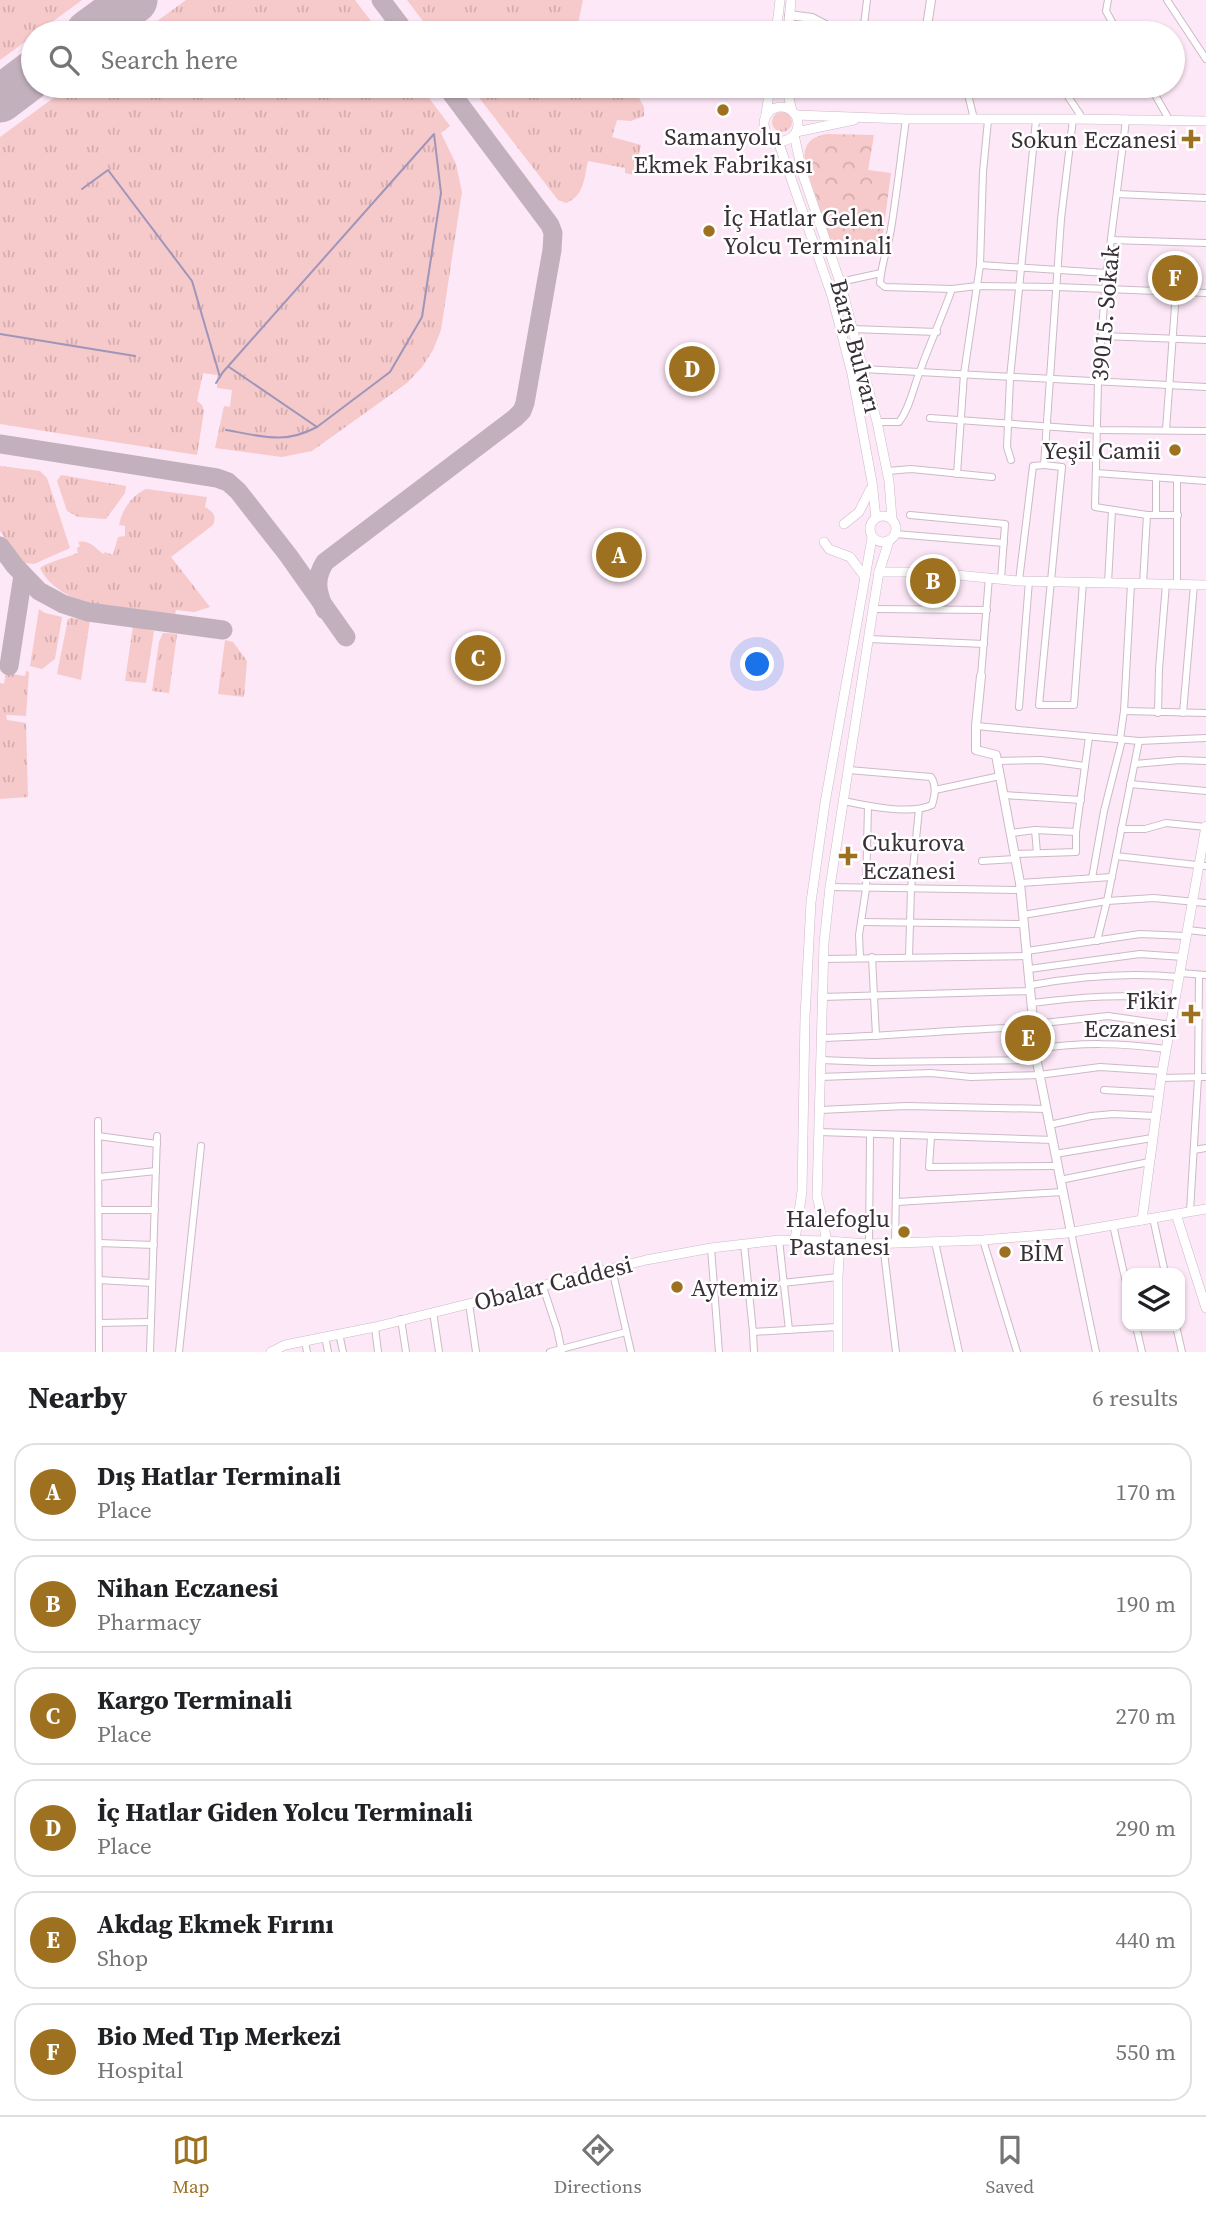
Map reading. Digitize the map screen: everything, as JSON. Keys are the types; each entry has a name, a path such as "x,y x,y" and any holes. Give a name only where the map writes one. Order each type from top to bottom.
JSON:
{"main road":[{"path":"777,21 780,0"},
{"path":"789,21 791,0"},
{"path":"766,116 768,98"},
{"name":"Barış Bulvarı","path":"790,98 798,127 795,134 803,174 840,282 877,422 888,471 892,519"},
{"path":"766,116 778,107 794,113 906,119 1206,121"},
{"name":"Barış Bulvarı","path":"766,116 765,130 778,141 832,296 852,374 876,518"},
{"path":"778,141 787,140 795,134 869,117"},
{"path":"844,524 859,512 873,488"},
{"path":"795,1240 802,1191 804,1017 811,902 825,803 873,538 870,526 876,518 884,516 892,519 896,527 879,572 830,887 823,959 817,1196 827,1241"},
{"path":"873,538 880,542 892,538"},
{"path":"824,542 829,549 850,558 864,577"},
{"path":"879,572 927,572 1024,581 1206,585"},
{"path":"1142,1220 1158,1093 1192,901 1203,865 1206,827"},
{"name":"Obalar Caddesi","path":"271,1352 325,1336 375,1327 646,1260 711,1248 779,1240 883,1244 983,1240 1071,1232 1206,1209"},
{"path":"1176,1214 1206,1308"},
{"path":"838,1352 840,1242"}],"street":[{"path":"864,21 867,0"},
{"path":"928,21 931,0"},
{"path":"1108,0 1106,11 1111,21"},
{"path":"1167,0 1181,21"},
{"path":"789,15 819,21"},
{"path":"1185,28 1206,60"},
{"path":"969,98 974,119"},
{"path":"1044,465 1061,219 1078,119 1067,98"},
{"path":"1157,98 1170,121"},
{"path":"906,119 886,257 881,273 880,283 885,287 1057,287 1206,293"},
{"path":"957,474 964,374 980,265 983,172 988,120"},
{"path":"1011,460 1007,447 1010,378 1036,120"},
{"name":"39015. Sokak","path":"1112,510 1095,507 1098,382 1105,290 1126,120"},
{"path":"1117,194 1206,198"},
{"path":"1111,240 1206,243"},
{"path":"980,265 1107,273"},
{"path":"840,282 881,273"},
{"path":"877,422 899,422 905,415 952,289"},
{"path":"1166,430 1176,292"},
{"path":"852,329 937,332"},
{"path":"1102,336 1206,340"},
{"path":"862,369 1206,387"},
{"path":"930,418 1097,430 1206,431"},
{"path":"1019,707 1024,581 1033,466 1062,467 1039,705 1074,705 1083,582"},
{"path":"888,471 911,470 992,477"},
{"path":"1096,473 1206,481"},
{"path":"1156,478 1156,515"},
{"path":"1177,479 1177,585"},
{"path":"1108,583 1112,510 1147,515 1178,515"},
{"path":"1143,584 1147,515"},
{"path":"910,516 1005,524 1001,579"},
{"path":"892,538 1004,543"},
{"path":"989,577 976,750 996,755 1004,795 1020,886 1039,1075 1096,1352"},
{"path":"1093,878 1104,811 1121,740 1131,584"},
{"path":"1158,713 1166,584"},
{"path":"1183,713 1194,585"},
{"path":"873,609 987,610"},
{"path":"869,639 984,644"},
{"path":"1124,710 1206,713"},
{"path":"976,726 1139,741 1206,738"},
{"path":"982,860 1037,853 1076,852 1076,832 1089,737"},
{"path":"1097,941 1139,741"},
{"path":"997,761 1041,760 1085,766"},
{"path":"1135,764 1206,761"},
{"path":"844,801 868,806 919,809 932,805 935,790 931,777 849,770"},
{"path":"935,790 1000,776"},
{"path":"1130,784 1206,791"},
{"path":"1004,795 1081,800"},
{"path":"860,958 861,922 866,889 868,806"},
{"path":"909,957 911,889 919,809"},
{"path":"1121,829 1146,829 1166,823 1206,827"},
{"path":"1011,834 1035,830 1076,832"},
{"path":"1035,830 1037,853"},
{"path":"1116,856 1203,865"},
{"path":"830,887 911,889 1020,886 1112,877"},
{"path":"861,922 1024,919 1107,901 1154,898 1206,903"},
{"path":"823,959 1028,953 1140,934 1206,932"},
{"path":"1029,970 1140,954 1183,957"},
{"path":"872,957 876,1036"},
{"path":"822,997 1031,988 1072,978 1119,975 1202,975 1202,1078 1190,1211"},
{"path":"1032,1003 1085,997 1151,997 1175,1000"},
{"path":"822,1038 1034,1026 1108,1016 1171,1025"},
{"path":"1036,1049 1092,1043 1166,1049"},
{"path":"821,1060 1037,1060"},
{"path":"820,1077 931,1073 971,1077 1039,1075 1100,1068 1202,1078"},
{"path":"1104,1090 1158,1093"},
{"path":"820,1110 906,1106 1046,1110"},
{"path":"1049,1125 1102,1115 1155,1116"},
{"path":"99,1121 99,1352"},
{"path":"819,1132 1052,1140"},
{"path":"869,1244 870,1135"},
{"path":"99,1136 157,1144"},
{"path":"150,1352 157,1136"},
{"path":"895,1243 897,1136"},
{"path":"931,1137 929,1167 1058,1167"},
{"path":"1055,1154 1152,1138"},
{"path":"179,1352 201,1146"},
{"path":"1194,1150 1206,1148"},
{"path":"1060,1180 1149,1162"},
{"path":"99,1177 156,1171"},
{"path":"897,1202 1063,1192"},
{"path":"99,1210 155,1210"},
{"path":"1153,1218 1164,1268"},
{"path":"1113,1225 1123,1268"},
{"path":"779,1240 789,1330"},
{"path":"983,1240 1017,1352"},
{"path":"935,1242 959,1352"},
{"path":"99,1243 154,1245"},
{"path":"744,1244 754,1352"},
{"path":"883,1244 896,1352"},
{"path":"711,1248 719,1352"},
{"path":"612,1269 631,1352"},
{"path":"782,1283 838,1277"},
{"path":"99,1280 152,1283"},
{"path":"543,1287 557,1329 561,1351"},
{"path":"469,1303 476,1352"},
{"path":"433,1312 439,1352"},
{"path":"401,1319 406,1352"},
{"path":"99,1323 151,1322"},
{"path":"375,1327 378,1352"},
{"path":"753,1332 837,1327"},
{"path":"1137,1331 1142,1352"},
{"path":"1177,1331 1182,1352"},
{"path":"550,1352 626,1332"},
{"path":"339,1333 343,1352"},
{"path":"325,1336 328,1352"},
{"path":"305,1341 307,1352"}],"green space":[{"path":"0,0 82,0 53,21 21,21 21,45 0,60"},
{"path":"186,0 355,0 371,21 157,21"},
{"path":"407,0 583,0 579,21 423,21"},
{"path":"54,98 429,98 450,126 441,133 456,164 462,192 441,330 433,350 407,383 312,451 282,457 215,448 224,406 230,407 232,390 217,388 217,375 203,373 197,401 204,411 197,455 0,424 0,137"},
{"path":"479,98 639,98 644,107 644,116 631,121 617,120 612,137 641,145 634,175 625,173 625,168 588,161 580,191 566,203 558,200"},
{"path":"782,112 789,115 792,122 789,129 782,132 775,129 772,122 775,115"},
{"path":"826,134 874,135 868,170 891,173 880,256 834,251 805,164 808,144"},
{"path":"0,466 40,471 47,478 70,548 34,564 24,563 0,531"},
{"path":"61,475 126,486 125,493 106,519 78,517 67,511 57,481"},
{"path":"146,489 207,497 205,507 213,514 213,525 171,557 210,607 194,612 176,610 174,619 119,611 80,600 63,592 50,582 40,568 78,553 78,542 82,541 103,554 105,552 113,555 118,537 125,536 125,526 119,525 128,504"},
{"path":"39,609 62,617 55,659 42,669 30,666"},
{"path":"68,619 90,620 81,680 57,674"},
{"path":"133,626 154,631 146,683 125,681"},
{"path":"163,633 177,634 169,693 152,691 159,642"},
{"path":"225,640 233,642 247,661 244,697 218,694"},
{"path":"26,671 29,672 26,716 6,715 7,720 26,723 28,797 0,799 0,683 4,684 6,673 25,676"}],"waterway":[{"path":"216,383 434,134 441,193 422,317 390,372 317,427"},
{"path":"82,189 108,170 192,281 220,377"},
{"path":"0,334 135,356"},
{"path":"226,430 272,438 294,436 317,427 229,367"}],"taxiway":[{"path":"381,0 397,21"},
{"path":"325,610 318,586 319,574 325,562 515,418 525,403 553,233 550,225 455,98"},
{"path":"0,444 217,478 228,482 288,555 346,637"},
{"path":"0,546 39,591 63,604 88,612 223,630"},
{"path":"9,666 23,575"}],"runway":[{"path":"105,21 134,0"},
{"path":"0,99 21,83"}],"place":[{"name":"Samanyolu Ekmek Fabrikası","path":"723,110"},
{"name":"Sokun Eczanesi","path":"1191,139"},
{"name":"İç Hatlar Gelen Yolcu Terminali","path":"709,231"},
{"name":"Bio Med Tıp Merkezi","path":"1175,278"},
{"name":"İç Hatlar Giden Yolcu Terminali","path":"692,369"},
{"name":"Yeşil Camii","path":"1175,450"},
{"name":"Dış Hatlar Terminali","path":"619,555"},
{"name":"Nihan Eczanesi","path":"933,581"},
{"name":"Kargo Terminali","path":"478,658"},
{"name":"Cukurova Eczanesi","path":"848,856"},
{"name":"Fikir Eczanesi","path":"1191,1014"},
{"name":"Akdag Ekmek Fırını","path":"1028,1038"},
{"name":"Halefoglu Pastanesi","path":"904,1232"},
{"name":"BİM","path":"1005,1252"},
{"name":"Aytemiz","path":"677,1287"}]}
